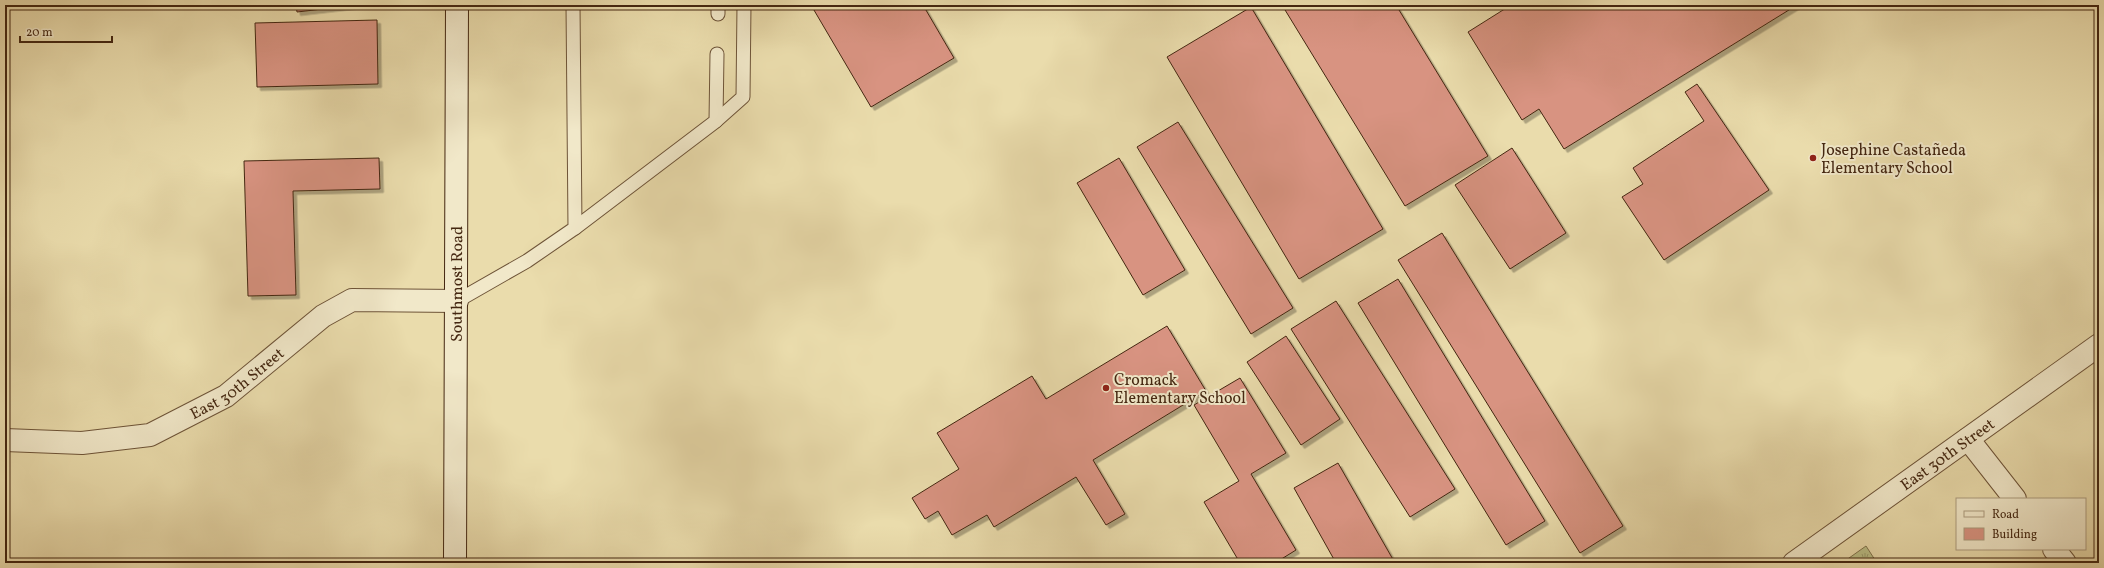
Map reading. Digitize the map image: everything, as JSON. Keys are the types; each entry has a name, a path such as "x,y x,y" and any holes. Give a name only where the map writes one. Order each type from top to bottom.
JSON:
{"street":[{"name":"Southmost Road","path":"455,563 457,5"},
{"name":"East 30th Street","path":"5,440 82,443 150,435 226,396 323,316 352,300 457,301"},
{"name":"East 30th Street","path":"1794,563 2099,345"},
{"path":"1968,439 2014,498"},
{"path":"2055,550 2064,563"}],"lane":[{"path":"573,5 575,228"},
{"path":"457,301 527,261 575,228 716,121 743,97 744,5"},
{"path":"716,121 717,54"}],"green space":[{"path":"1866,546 1877,563 1842,563"}],"building":[{"path":"296,5 357,5 297,12"},
{"path":"811,5 923,5 954,58 871,107"},
{"path":"1282,5 1396,5 1488,156 1405,206"},
{"path":"1511,5 1797,5 1564,149 1539,109 1522,120 1468,32"},
{"path":"1251,7 1383,229 1299,279 1167,57"},
{"path":"377,20 378,84 257,87 255,23"},
{"path":"1697,84 1769,190 1664,260 1622,197 1643,184 1633,168 1704,121 1685,92"},
{"path":"1178,122 1293,308 1251,334 1137,147"},
{"path":"1512,148 1566,233 1510,269 1455,185"},
{"path":"379,158 380,189 293,191 296,295 248,296 244,161"},
{"path":"1119,158 1185,270 1143,295 1077,183"},
{"path":"1442,233 1623,526 1580,553 1398,260"},
{"path":"1398,279 1545,521 1506,545 1358,303"},
{"path":"1336,301 1455,489 1410,517 1291,329"},
{"path":"1167,326 1206,391 1093,460 1125,514 1106,525 1076,477 994,527 987,515 952,535 938,511 925,519 912,498 959,469 937,433 1032,376 1046,399"},
{"path":"1286,336 1340,419 1301,445 1247,362"},
{"path":"1240,378 1286,453 1251,474 1296,550 1275,563 1240,563 1204,502 1239,481 1194,405"},
{"path":"1338,463 1395,563 1336,563 1294,488"}],"place":[{"name":"Josephine Castañeda Elementary School","path":"1813,158"},
{"name":"Cromack Elementary School","path":"1106,388"}]}
